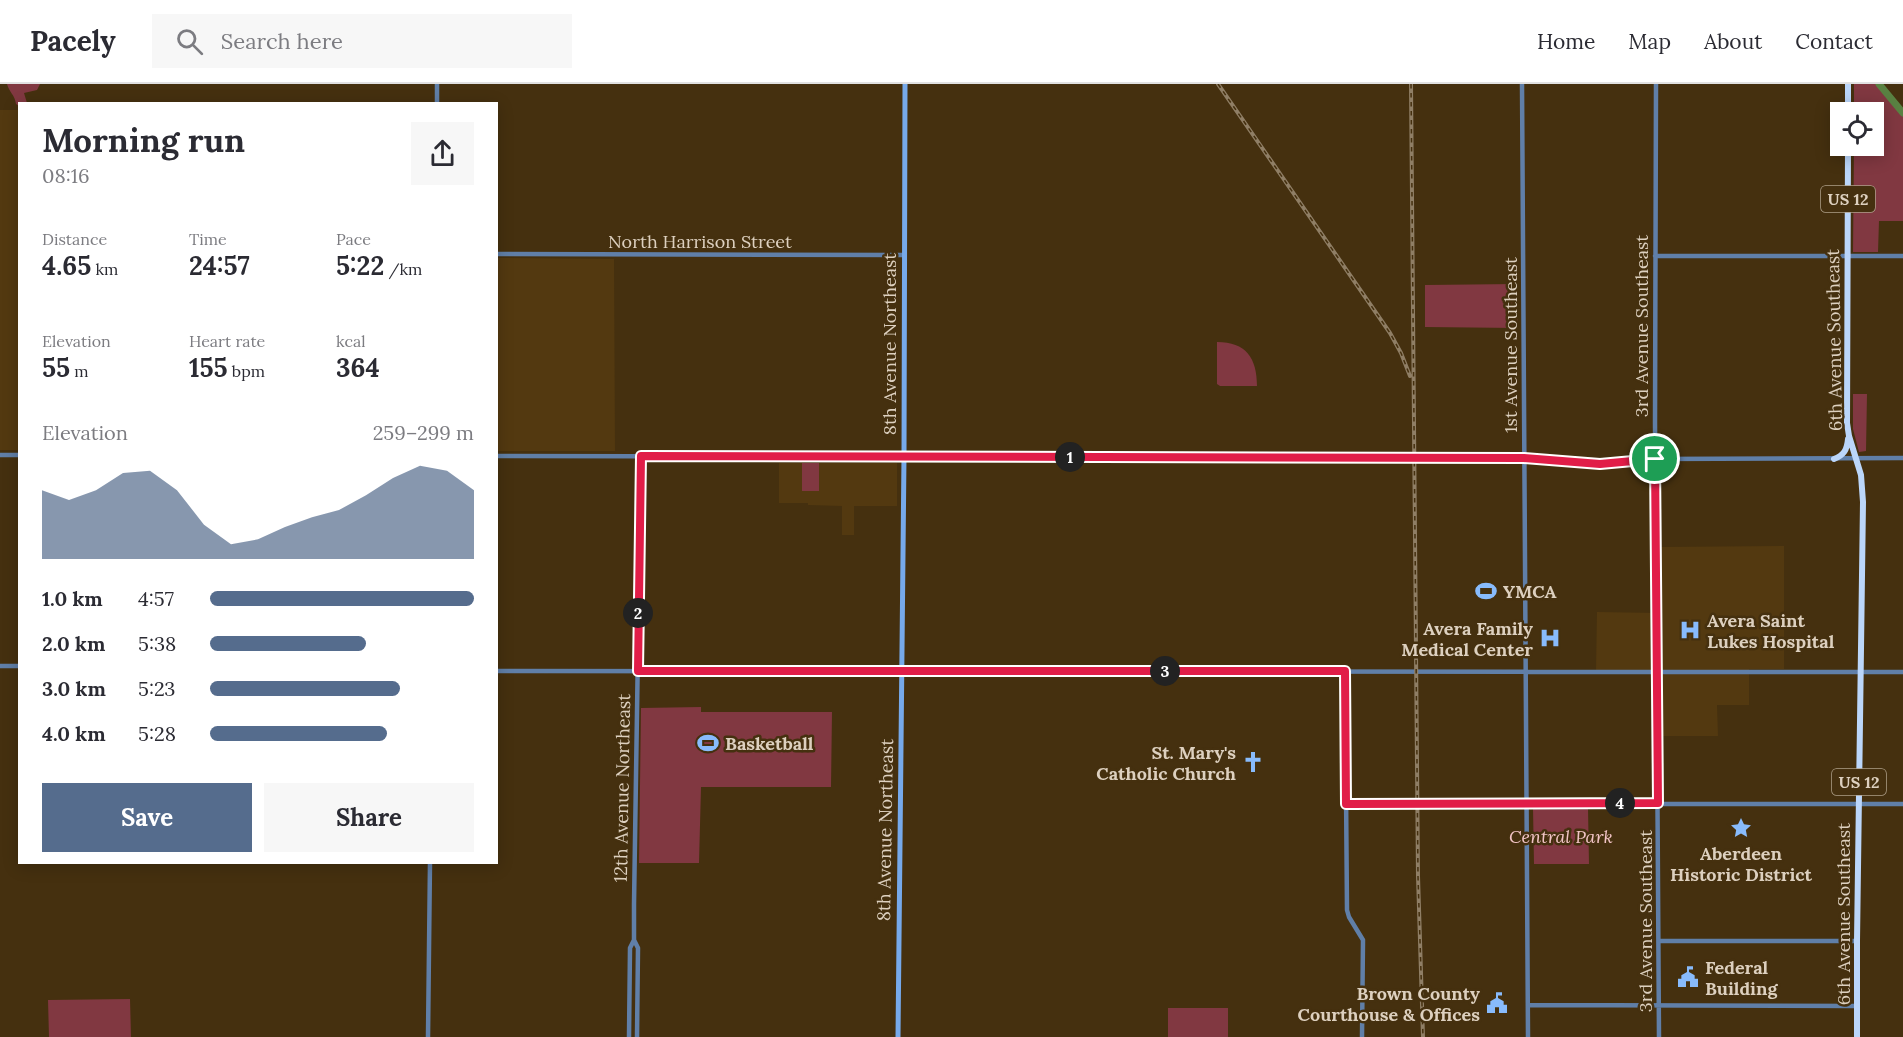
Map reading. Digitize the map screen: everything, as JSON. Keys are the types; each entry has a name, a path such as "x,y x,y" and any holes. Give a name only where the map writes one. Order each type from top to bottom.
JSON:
{"highway":[{"path":"1848,84 1848,102"},
{"name":"6th Avenue Southeast","path":"1848,156 1849,435 1861,475 1863,500 1857,1037"},
{"path":"1834,459 1845,452 1849,435"}],"main road":[{"name":"8th Avenue Northeast","path":"898,1037 905,84"}],"street":[{"path":"437,84 437,102"},
{"name":"1st Avenue Southeast","path":"1522,84 1528,1037"},
{"name":"3rd Avenue Southeast","path":"1656,84 1655,480 1659,1037"},
{"name":"North Harrison Street","path":"498,254 904,255"},
{"path":"1655,256 1903,256"},
{"path":"0,455 18,455"},
{"path":"498,456 1524,458 1591,464 1655,459 1903,459"},
{"name":"12th Avenue Northeast","path":"629,1037 630,948 634,940 641,456"},
{"path":"1655,480 1662,468 1673,459"},
{"path":"1633,461 1650,468 1655,480"},
{"path":"0,666 18,666"},
{"path":"498,671 1903,672"},
{"path":"1345,671 1347,910 1361,935 1363,946 1362,1037"},
{"path":"1346,804 1903,804"},
{"path":"428,1037 430,864"},
{"name":"12th Avenue Northeast","path":"634,940 638,948 637,1037"},
{"path":"1659,941 1857,941"},
{"path":"1528,1005 1857,1006"}],"shaded area":[{"path":"0,110 18,110 18,450 0,450"},
{"path":"498,258 614,259 615,451 498,451"},
{"path":"779,463 897,463 897,506 854,506 854,535 842,535 842,506 779,503"},
{"name":"Avera Saint Lukes Hospital","path":"1784,546 1784,669 1749,669 1749,705 1717,705 1718,736 1660,736 1659,673 1596,670 1597,612 1659,613 1660,547"}],"green space":[{"path":"7,84 40,84 37,90 24,93 27,102 18,102 18,105"},
{"path":"1854,84 1879,84 1903,113 1903,221 1879,221 1878,252 1853,252 1854,156 1884,156 1884,102 1854,102"},
{"path":"1516,284 1518,328 1425,327 1425,285"},
{"path":"1217,342 1235,345 1248,354 1255,367 1257,386 1220,386 1217,384"},
{"path":"1853,394 1867,394 1866,451 1859,452 1853,429"},
{"path":"802,463 819,463 819,491 802,491"},
{"path":"701,707 701,712 832,712 831,787 701,787 699,863 639,863 641,708"},
{"name":"Central Park","path":"1533,808 1588,808 1589,864 1534,864"},
{"path":"130,999 131,1037 49,1037 48,1000"},
{"path":"1168,1008 1228,1008 1228,1037 1168,1037"}],"waterway":[{"path":"1879,84 1903,113"}],"railway":[{"path":"1218,84 1390,333 1410,376"},
{"path":"1411,84 1418,876 1423,1037"}],"place":[{"name":"YMCA","path":"1486,591"},
{"name":"Avera Saint Lukes Hospital","path":"1690,630"},
{"name":"Avera Family Medical Center","path":"1550,638"},
{"name":"Basketball","path":"708,743"},
{"name":"St. Mary's Catholic Church","path":"1253,762"},
{"name":"Aberdeen Historic District","path":"1741,828"},
{"name":"Federal Building","path":"1688,977"},
{"name":"Brown County Courthouse & Offices","path":"1497,1003"}],"route":[{"path":"641,456 1524,458 1600,464 1655,459 1658,803 1346,804 1345,671 638,671 641,456"}]}
